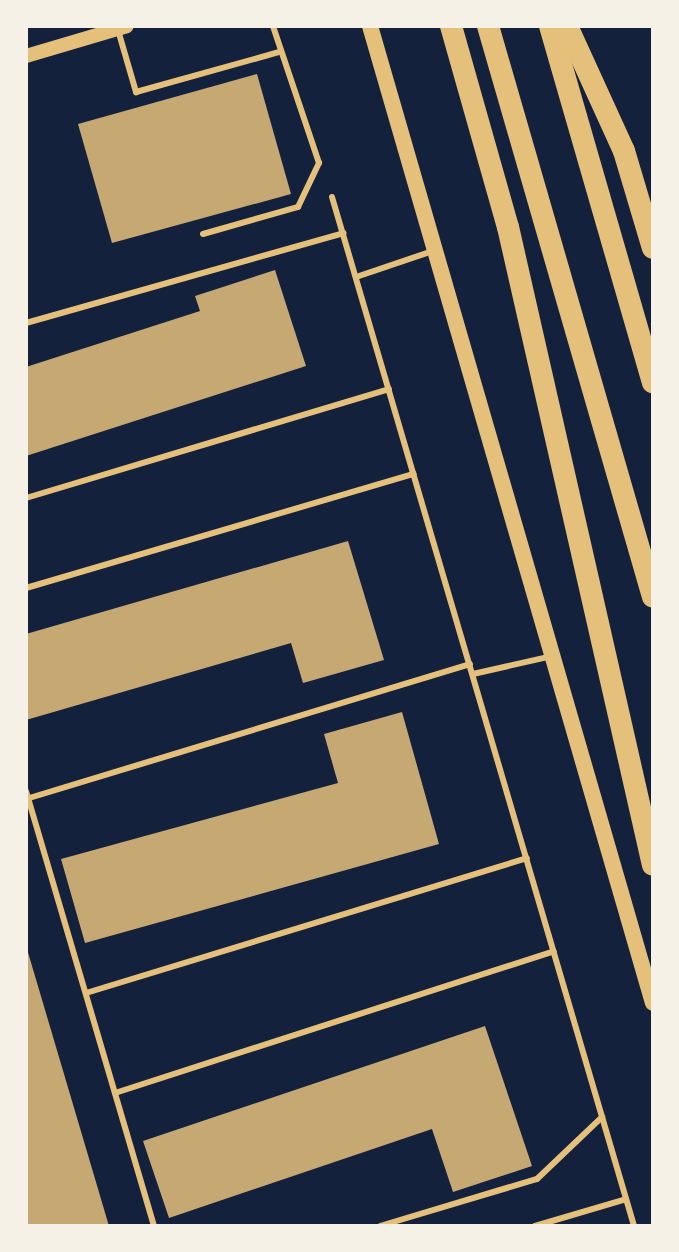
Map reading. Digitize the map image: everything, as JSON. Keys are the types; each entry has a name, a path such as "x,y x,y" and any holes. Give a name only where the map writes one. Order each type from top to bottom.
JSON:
{"highway":[{"path":"451,26 508,227 653,865"},
{"path":"488,26 653,597"},
{"path":"550,26 653,382"},
{"path":"567,26 624,151 653,248"}],"main road":[{"path":"370,26 555,656 653,1003"}],"street":[{"path":"26,56 122,27"}],"lane":[{"path":"203,234 298,207 319,163 279,52 273,26"},
{"path":"122,27 136,92 279,52"},
{"path":"332,197 634,1226"},
{"path":"26,323 343,233"},
{"path":"356,277 436,250"},
{"path":"26,498 389,389"},
{"path":"26,588 414,474"},
{"path":"473,674 555,656"},
{"path":"154,1226 27,796 470,664"},
{"path":"86,993 527,858"},
{"path":"115,1093 554,951"},
{"path":"380,1226 537,1179 602,1117"},
{"path":"535,1226 626,1199"}],"building":[{"path":"257,74 291,194 112,243 78,124"},
{"path":"275,270 306,366 26,456 26,367 200,311 195,296"},
{"path":"348,541 384,660 303,683 291,643 26,720 26,634"},
{"path":"402,712 439,844 85,943 61,859 338,783 324,734"},
{"path":"27,949 109,1226 26,1226"},
{"path":"485,1026 532,1166 453,1192 432,1129 169,1218 143,1141"}]}
